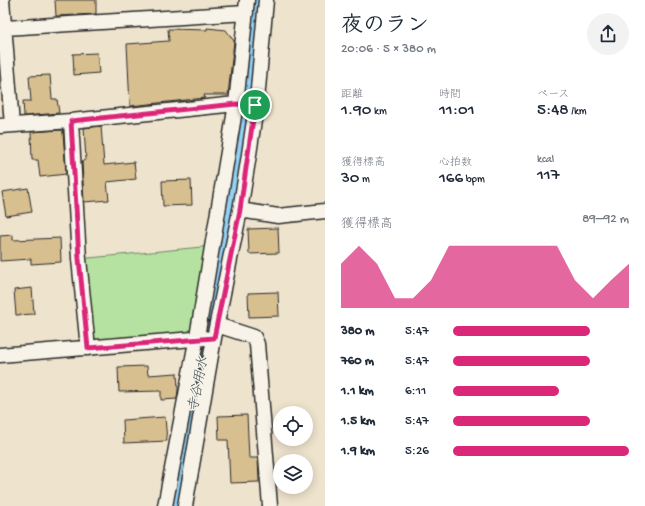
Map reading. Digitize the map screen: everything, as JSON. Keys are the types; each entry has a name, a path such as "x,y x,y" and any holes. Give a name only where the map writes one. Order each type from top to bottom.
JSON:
{"street":[{"path":"2,0 5,28 6,126 246,105 257,99 266,0"},
{"path":"5,28 247,7 246,105 240,210 215,334 185,506"},
{"path":"165,506 197,338 246,105"},
{"path":"71,121 79,259 88,348"},
{"path":"240,210 278,216 325,212"},
{"path":"0,355 197,338 215,334 254,337 257,344 270,506"}],"green space":[{"path":"243,0 266,0 257,99 185,506 166,506 198,331 88,348 79,259 212,246"}],"building":[{"path":"55,0 96,0 96,14 56,16"},
{"path":"207,28 226,30 234,41 228,95 204,95 205,98 130,106 127,44 169,41 168,29 207,30"},
{"path":"97,53 99,73 74,75 73,54"},
{"path":"50,75 52,99 57,99 59,113 24,116 23,101 31,101 29,76"},
{"path":"101,126 104,165 134,162 136,179 107,182 109,200 84,202 82,161 86,160 84,128"},
{"path":"61,130 63,132 66,174 40,177 38,160 32,160 31,132"},
{"path":"191,180 192,205 163,206 162,181"},
{"path":"28,188 32,212 6,216 2,192"},
{"path":"278,228 279,253 249,254 248,229"},
{"path":"13,235 13,240 60,238 61,262 31,264 31,259 0,261 0,236"},
{"path":"32,288 34,314 16,315 14,290"},
{"path":"278,292 279,316 249,317 248,293"},
{"path":"147,366 148,375 177,373 177,399 161,400 161,391 119,392 118,367"},
{"path":"247,415 249,458 258,458 259,482 230,483 228,440 219,440 218,416"},
{"path":"165,417 167,441 124,443 123,420"}],"waterway":[{"name":"寺谷用水","path":"174,506 207,333 242,121 253,3"}],"route":[{"path":"236,104 255,105 240,210 214,338 196,338 88,348 79,259 71,121 236,104"}]}
